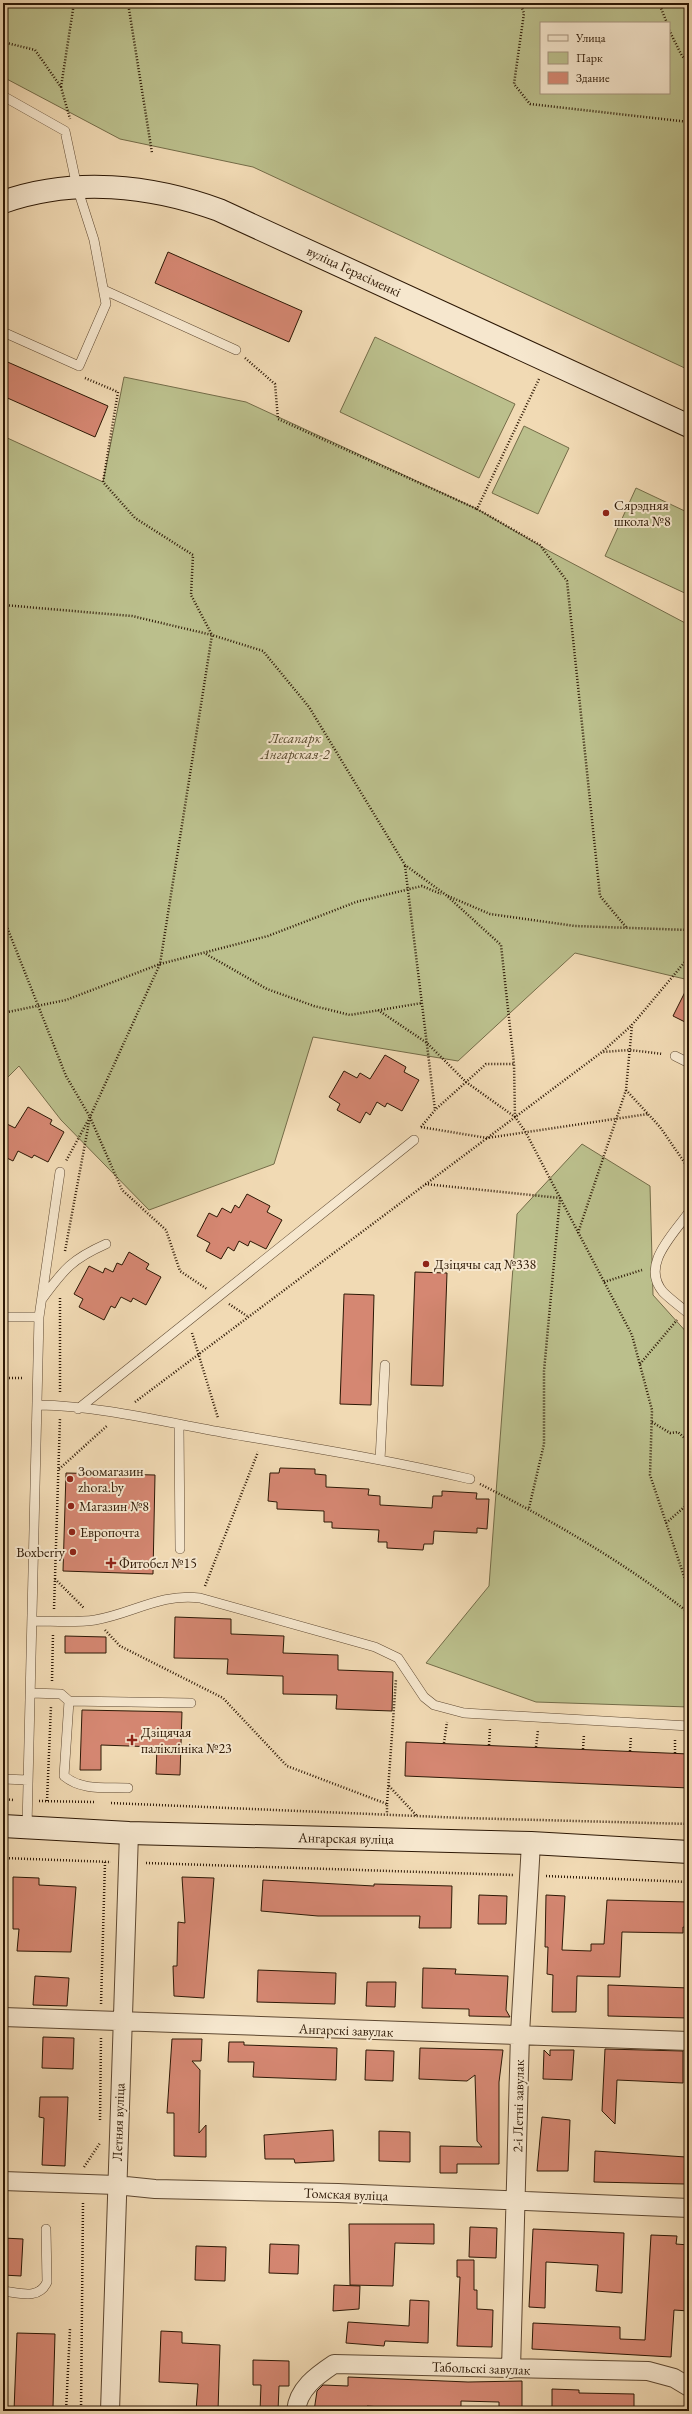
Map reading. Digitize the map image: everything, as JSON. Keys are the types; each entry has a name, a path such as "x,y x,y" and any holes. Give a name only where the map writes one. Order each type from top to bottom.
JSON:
{"street":[{"name":"вуліца Герасіменкі","path":"3,202 77,186 122,187 156,192 191,200 219,210 689,426"},
{"name":"Ангарская вуліца","path":"3,1826 129,1833 531,1843 689,1852"},
{"name":"Летняя вуліца","path":"110,2411 116,2185 129,1833"},
{"name":"2-і Летні завулак","path":"511,2369 520,2034 531,1843"},
{"name":"Ангарскі завулак","path":"3,2017 689,2040"},
{"name":"Томская вуліца","path":"3,2181 116,2185 155,2189 338,2193 516,2202 689,2208"},
{"name":"Табольскі завулак","path":"296,2411 298,2399 314,2377 334,2364 360,2363 511,2369 648,2371 674,2378 689,2387"}],"lane":[{"path":"3,96 65,131 77,186 94,240 106,304 79,366 3,332"},
{"path":"104,290 236,350"},
{"path":"675,1056 689,1063"},
{"path":"78,1409 414,1140"},
{"path":"27,1827 39,1317 40,1301 60,1172"},
{"path":"687,1312 664,1292 655,1280 654,1266 660,1252 689,1212"},
{"path":"40,1301 60,1274 81,1255 106,1244"},
{"path":"3,1317 39,1317"},
{"path":"380,1460 385,1365"},
{"path":"38,1406 60,1406 120,1414 380,1460 470,1479"},
{"path":"179,1424 180,1549"},
{"path":"33,1621 95,1620 162,1599 185,1596 200,1598 375,1647 398,1658 424,1696 434,1705 464,1713 689,1726"},
{"path":"31,1693 52,1692 62,1694 69,1701 191,1703"},
{"path":"69,1701 64,1776 73,1784 89,1787 128,1788"},
{"path":"3,1779 28,1780"},
{"path":"3,2292 35,2294 43,2290 47,2282 46,2229"}],"path":[{"path":"3,42 35,50 61,87 74,3"},
{"path":"128,3 152,153"},
{"path":"520,3 524,13 514,84 530,104 689,122"},
{"path":"659,3 667,22"},
{"path":"670,32 678,48 689,63"},
{"path":"236,350 275,384 278,419 477,509 540,545 567,581 600,896 626,927"},
{"path":"60,1172 90,1117 160,964 212,635 191,595 193,555 135,518 103,482 118,392 76,373 79,366"},
{"path":"477,509 540,378"},
{"path":"3,605 132,616 212,635 263,651 309,707 405,865 446,895 501,945 514,1064 515,1117"},
{"path":"405,865 435,1110"},
{"path":"3,1013 66,1000 160,964 206,954 268,936 356,902 422,886 490,914 575,926 689,930"},
{"path":"3,917 66,1076 90,1117 122,1190 166,1230 180,1271 247,1316"},
{"path":"206,954 267,989 314,1006 350,1015 422,1003"},
{"path":"59,1469 120,1414 198,1353 602,1052 632,1025 689,957"},
{"path":"378,1010 426,1043 466,1082 515,1117 525,1131 632,1335 652,1410 650,1475 689,1591"},
{"path":"578,1233 618,1119 626,1090 632,1025"},
{"path":"602,1052 630,1050 675,1056"},
{"path":"414,1140 421,1127 435,1110 486,1064 514,1064"},
{"path":"626,1090 660,1127 689,1170"},
{"path":"421,1127 487,1138 525,1131 648,1114"},
{"path":"47,1801 59,1469 60,1274 90,1117"},
{"path":"425,1184 560,1198"},
{"path":"529,1508 544,1444 544,1371 560,1198"},
{"path":"604,1282 654,1266"},
{"path":"640,1364 687,1312"},
{"path":"188,1321 223,1432"},
{"path":"3,1378 38,1379"},
{"path":"652,1421 670,1433 678,1432 689,1442"},
{"path":"200,1598 263,1439"},
{"path":"470,1479 529,1508 661,1592 689,1613"},
{"path":"666,1523 689,1503"},
{"path":"55,1579 120,1646 223,1698 287,1766 387,1804"},
{"path":"387,1814 398,1658"},
{"path":"444,1743 449,1709"},
{"path":"489,1745 491,1714"},
{"path":"389,1785 417,1816"},
{"path":"3,1799 99,1802"},
{"path":"106,1803 417,1816 689,1824"},
{"path":"3,1858 530,1875 689,1882"},
{"path":"100,2121 105,1862"},
{"path":"81,2411 85,2214 83,2184 84,2168 100,2144 100,2136"},
{"path":"66,2411 70,2329"}],"green space":[{"path":"3,3 689,3 689,370 253,167 120,139 3,77"},
{"path":"375,337 515,404 479,478 340,412"},
{"name":"Лесапарк Ангарская-2","path":"124,377 246,402 477,509 549,551 689,625 689,980 575,953 458,1061 313,1037 274,1164 149,1210 61,1120 19,1066 3,1082 3,436 103,482"},
{"path":"524,426 569,448 538,514 492,493"},
{"path":"636,488 689,513 689,595 605,556"},
{"path":"582,1144 650,1186 653,1295 689,1335 689,1707 536,1702 426,1663 489,1586 517,1214"}],"building":[{"path":"168,252 302,311 289,342 155,283"},
{"path":"3,360 108,406 95,437 3,396"},
{"path":"689,984 689,1024 673,1016"},
{"path":"385,1055 406,1067 404,1072 419,1080 402,1111 387,1103 385,1107 377,1102 370,1115 366,1112 360,1123 337,1110 340,1104 329,1097 344,1071 357,1078 360,1073 370,1079"},
{"path":"28,1107 52,1120 50,1124 64,1132 48,1162 34,1155 32,1158 18,1151 13,1161 3,1156 3,1122 15,1128"},
{"path":"247,1194 270,1206 267,1212 282,1220 266,1249 250,1241 248,1246 239,1241 234,1251 228,1247 221,1259 206,1251 210,1243 197,1236 209,1213 217,1217 222,1208 231,1213 235,1205 239,1208"},
{"path":"129,1252 149,1264 146,1269 161,1277 146,1305 133,1298 131,1302 121,1297 115,1308 111,1306 104,1320 79,1307 83,1299 74,1294 89,1266 103,1273 105,1268 113,1272 117,1263 122,1265"},
{"path":"415,1272 447,1273 443,1386 411,1385"},
{"path":"344,1294 374,1295 371,1405 340,1404"},
{"path":"280,1468 315,1469 315,1474 326,1475 326,1487 369,1489 368,1495 380,1496 380,1505 432,1508 433,1496 442,1496 442,1491 477,1493 476,1499 489,1499 487,1529 477,1528 477,1533 434,1531 433,1544 424,1544 423,1550 387,1548 387,1542 378,1542 379,1530 332,1528 332,1522 324,1522 324,1511 277,1509 277,1502 268,1501 270,1473 279,1473"},
{"path":"66,1473 155,1475 153,1574 63,1571"},
{"path":"175,1617 231,1619 231,1634 284,1636 283,1653 338,1655 338,1670 393,1672 392,1711 336,1709 337,1695 283,1694 283,1676 227,1674 228,1659 174,1658"},
{"path":"65,1636 106,1637 106,1653 65,1653"},
{"name":"Дзіцячая паліклініка №23","path":"82,1710 182,1712 180,1775 156,1774 157,1747 101,1745 101,1770 80,1770"},
{"path":"406,1742 689,1754 689,1788 405,1776"},
{"path":"13,1877 39,1878 39,1885 76,1887 71,1952 17,1951 19,1929 13,1929"},
{"path":"182,1877 214,1878 204,1998 174,1996 173,1966 177,1966 178,1922 185,1923"},
{"path":"263,1880 374,1886 374,1884 452,1886 451,1928 419,1928 420,1916 318,1916 261,1911"},
{"path":"479,1895 507,1896 506,1924 478,1924"},
{"path":"546,1895 565,1896 562,1950 591,1951 591,1944 604,1944 607,1900 689,1902 689,1928 683,1927 683,1933 622,1932 620,1977 577,1976 576,2012 552,2012 553,1975 547,1974 548,1947 545,1947"},
{"path":"423,1968 456,1969 455,1974 508,1976 506,2010 510,2017 469,2016 469,2009 422,2008"},
{"path":"258,1970 336,1973 335,2004 257,2002"},
{"path":"35,1976 69,1978 67,2006 33,2005"},
{"path":"367,1982 396,1982 395,2007 366,2006"},
{"path":"608,1985 689,1988 688,2018 608,2016"},
{"path":"43,2037 74,2038 73,2069 42,2068"},
{"path":"172,2039 202,2039 201,2061 192,2061 200,2070 199,2133 206,2125 206,2157 174,2156 174,2113 167,2113"},
{"path":"229,2042 244,2042 244,2045 337,2048 336,2080 253,2077 254,2062 228,2062"},
{"path":"420,2048 503,2050 499,2082 499,2164 457,2164 457,2173 440,2173 440,2146 482,2147 477,2141 475,2075 467,2081 419,2079"},
{"path":"605,2049 683,2051 683,2083 617,2080 615,2124 602,2111"},
{"path":"366,2050 394,2051 393,2081 365,2080"},
{"path":"544,2050 550,2056 550,2050 574,2050 572,2080 543,2079"},
{"path":"40,2097 68,2097 65,2166 42,2165 44,2118 39,2117"},
{"path":"542,2117 570,2120 568,2171 537,2171"},
{"path":"333,2130 334,2161 295,2163 294,2159 265,2159 264,2135"},
{"path":"379,2131 410,2132 410,2162 379,2161"},
{"path":"595,2151 686,2157 685,2184 594,2182"},
{"path":"349,2224 434,2224 434,2244 395,2243 393,2286 350,2285"},
{"path":"470,2227 497,2228 496,2258 469,2257"},
{"path":"533,2229 624,2233 622,2293 596,2291 598,2265 546,2262 545,2308 529,2307"},
{"path":"651,2235 677,2236 676,2244 689,2245 689,2311 674,2310 671,2357 532,2349 533,2323 620,2327 620,2339 645,2340"},
{"path":"3,2238 23,2239 21,2276 3,2275"},
{"path":"270,2244 299,2245 298,2274 269,2273"},
{"path":"196,2246 226,2247 225,2281 195,2280"},
{"path":"457,2260 474,2260 474,2290 477,2290 477,2309 493,2310 492,2347 457,2346 460,2277 457,2277"},
{"path":"334,2285 360,2286 359,2309 333,2311"},
{"path":"410,2300 429,2301 428,2343 385,2341 384,2346 346,2343 348,2322 409,2326"},
{"path":"161,2331 182,2332 182,2343 220,2345 218,2411 196,2411 198,2384 159,2382"},
{"path":"17,2333 55,2334 53,2407 36,2407 35,2411 14,2411"},
{"path":"253,2360 289,2361 289,2386 279,2386 278,2411 260,2411 261,2385 253,2385"},
{"path":"348,2377 468,2382 522,2381 522,2411 499,2411 499,2402 461,2401 461,2408 423,2407 423,2410 367,2406 367,2411 314,2411 317,2391 323,2385 348,2386"},
{"path":"552,2389 579,2390 579,2393 634,2394 634,2411 552,2411"}],"place":[{"name":"Сярэдняя школа №8","path":"606,513"},
{"name":"Дзіцячы сад №338","path":"426,1264"},
{"name":"Зоомагазин zhora.by","path":"70,1479"},
{"name":"Магазин №8","path":"71,1506"},
{"name":"Европочта","path":"72,1532"},
{"name":"Boxberry","path":"73,1552"},
{"name":"Фитобел №15","path":"111,1563"},
{"name":"Дзіцячая паліклініка №23","path":"132,1740"}]}
